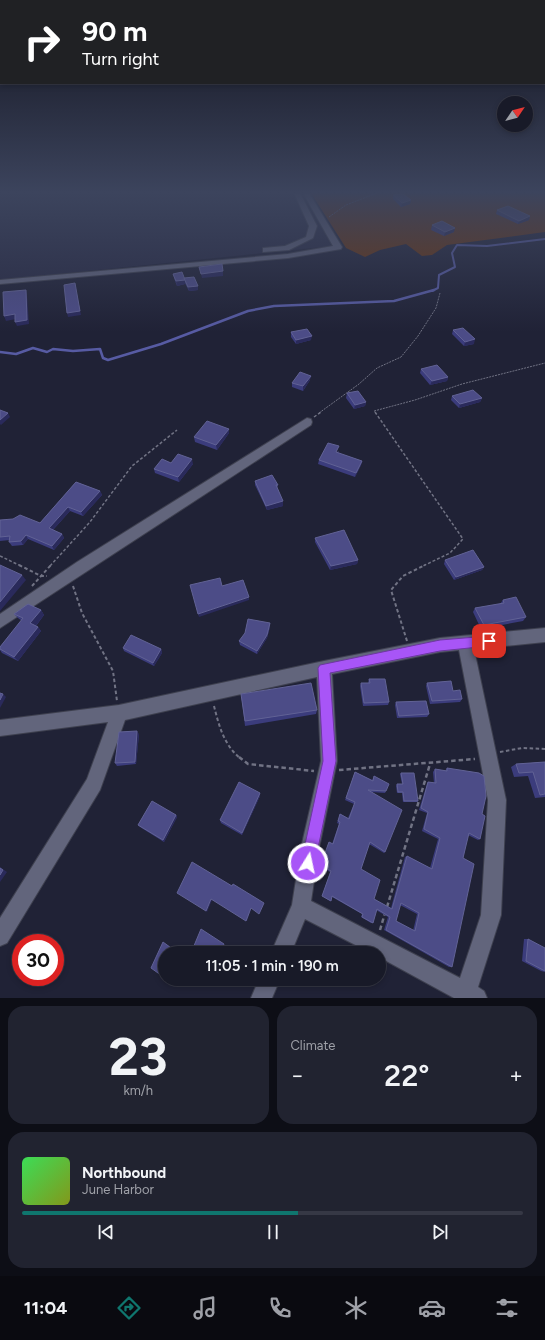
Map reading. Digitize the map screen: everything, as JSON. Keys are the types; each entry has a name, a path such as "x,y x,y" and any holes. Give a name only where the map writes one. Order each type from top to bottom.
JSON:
{"street":[{"path":"0,277 286,248 305,240"},
{"path":"0,282 288,256 338,247 334,240"},
{"path":"0,622 69,575 307,422"},
{"path":"0,728 119,713 324,668 411,651 465,643 545,635"},
{"path":"301,906 469,996 490,915 497,800 489,754 465,643"},
{"path":"284,946 301,906 310,848 329,761 324,668"},
{"path":"0,936 94,784 119,713"},
{"path":"261,998 267,986"}],"path":[{"path":"307,422 359,384 377,368 401,357 418,336 436,308 440,293"},
{"path":"411,651 391,590 403,576 450,553 463,539 437,505 394,437 374,411 416,400 462,384 545,362"},
{"path":"31,587 90,522 132,466 177,430"},
{"path":"0,556 41,576 48,576"},
{"path":"69,575 82,613 113,671 119,713"},
{"path":"211,694 219,728 231,751 248,764 314,772 472,760 489,754 522,748 545,749"},
{"path":"375,945 430,764"}],"shaded area":[{"path":"0,240 329,240 333,246 0,280"},
{"path":"341,240 488,240 447,245 432,255 422,256 406,244 380,250 365,257 346,248"}],"building":[{"path":"222,264 223,271 201,274 199,267"},
{"path":"182,272 185,280 176,281 173,274"},
{"path":"194,277 198,286 188,287 184,278"},
{"path":"75,283 80,311 67,313 64,285"},
{"path":"26,290 27,320 15,322 15,314 4,316 3,292"},
{"path":"463,328 475,339 465,342 453,330"},
{"path":"307,329 312,336 296,340 291,332"},
{"path":"437,365 448,377 432,381 421,369"},
{"path":"300,372 311,376 303,386 292,383"},
{"path":"473,390 482,398 460,404 452,396"},
{"path":"358,391 366,402 355,405 347,393"},
{"path":"0,410 8,413 0,420"},
{"path":"207,421 229,429 216,445 194,437"},
{"path":"328,443 339,446 336,452 362,461 356,473 319,460"},
{"path":"178,454 192,459 178,477 154,469 162,459 171,463"},
{"path":"272,475 278,485 276,485 283,501 266,506 255,481"},
{"path":"76,482 100,491 81,512 68,507 49,528 62,534 52,546 26,535 21,541 9,542 10,536 0,537 0,520 13,519 20,515 40,523"},
{"path":"344,530 358,560 331,566 315,538"},
{"path":"473,550 484,567 456,577 445,560"},
{"path":"0,565 22,575 0,602"},
{"path":"220,578 222,586 243,580 249,597 198,614 190,585"},
{"path":"516,597 526,617 484,625 475,608 504,603 503,600"},
{"path":"28,604 41,610 30,623 38,627 14,657 0,649 0,647 23,618 14,614"},
{"path":"248,619 270,623 267,635 257,651 239,641 245,633"},
{"path":"131,635 161,649 153,663 123,648"},
{"path":"369,679 385,679 389,702 364,703 361,683 370,683"},
{"path":"451,681 453,691 460,690 462,699 432,701 427,683"},
{"path":"311,683 317,710 245,721 241,694"},
{"path":"0,693 3,694 0,700"},
{"path":"426,701 429,714 399,716 396,702"},
{"path":"137,731 135,762 115,763 119,732"},
{"path":"545,762 545,794 540,795 533,772 519,773 516,764"},
{"path":"447,768 479,773 484,776 486,796 482,814 485,816 480,839 469,833 463,858 474,864 452,967 386,930 390,917 377,909 373,923 362,917 363,914 332,896 331,901 322,896 331,871 318,864 322,852 325,853 329,842 333,844 340,822 338,821 340,814 349,819 355,802 346,798 355,772 373,781 374,776 389,784 386,791 368,790 402,810 385,852 370,842 361,869 380,880 374,899 392,909 407,856 432,869 440,838 424,829 428,812 421,808 428,782 436,783 435,769 447,771","holes":["401,903 419,913 415,931 396,921"]},
{"path":"401,773 414,773 418,801 404,801 403,792 398,792 397,784 403,784"},
{"path":"239,782 260,793 242,833 220,820"},
{"path":"152,801 176,815 163,840 138,825"},
{"path":"192,862 264,903 259,914 251,908 246,921 211,899 206,911 177,893"},
{"path":"0,868 3,870 0,875"},
{"path":"201,929 224,944 223,946 194,946"},
{"path":"528,939 545,948 545,971 526,961"},
{"path":"163,942 168,946 161,946"},
{"path":"158,953 158,973 151,968"}],"waterway":[{"path":"434,290 438,288 439,275 455,267 452,253 457,245 487,246 540,240"},
{"path":"0,352 16,354 33,348 47,352 53,349 73,351 100,349 103,358 108,360 161,344 248,311 274,306 394,301 434,290"}],"route":[{"path":"308,863 329,761 324,668 440,645 489,641"}]}
